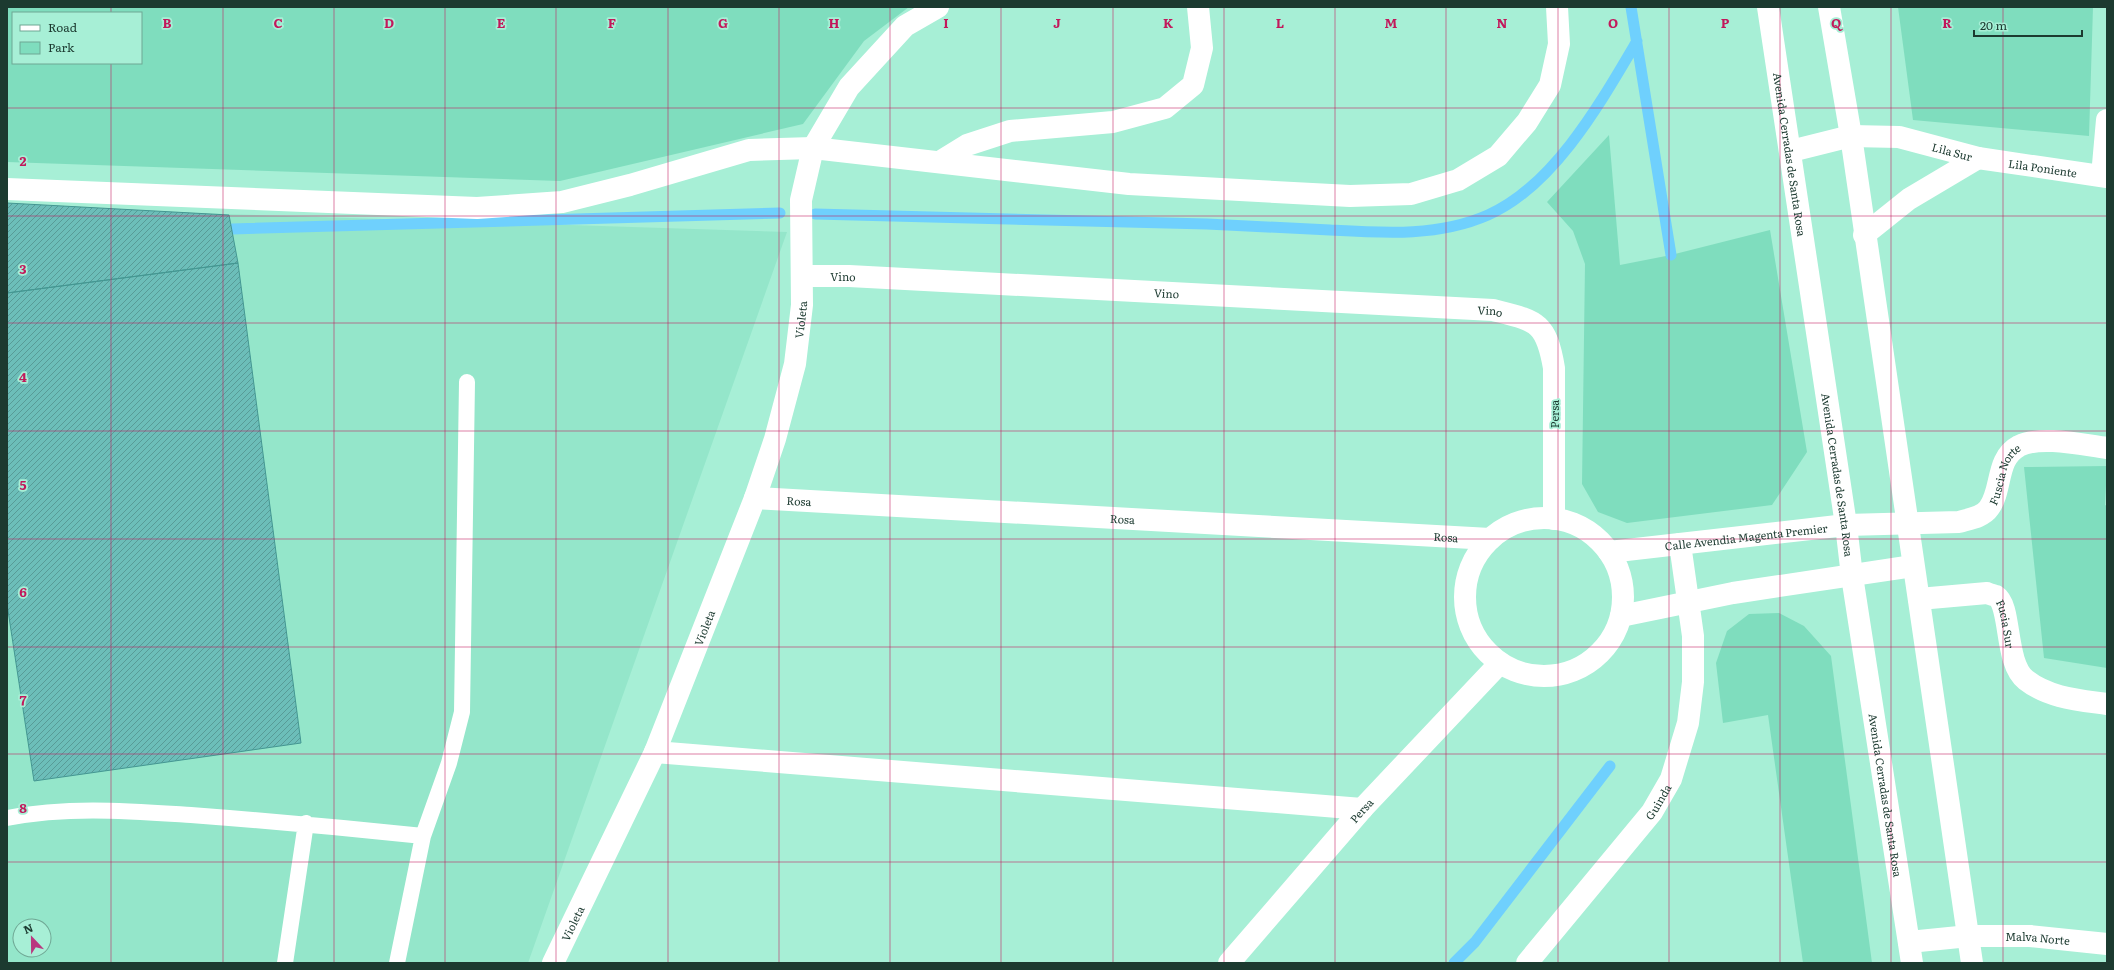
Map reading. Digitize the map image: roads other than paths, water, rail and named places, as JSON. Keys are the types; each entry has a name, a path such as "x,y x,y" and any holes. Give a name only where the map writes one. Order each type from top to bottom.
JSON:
{"street":[{"name":"Violeta","path":"553,963 656,752 755,498 775,439 795,364 802,305 803,276 801,200 813,148 849,87 905,26 938,7"},
{"path":"941,161 967,145 1010,132 1113,122 1165,108 1193,85 1202,48 1198,7"},
{"path":"7,189 477,208 562,202 630,185 749,150 813,148 941,161 1129,184 1350,196 1411,194 1458,180 1498,156 1527,122 1550,84 1559,44 1557,7"},
{"name":"Avenida Cerradas de Santa Rosa","path":"1768,7 1791,151 1846,525 1852,576 1910,953 1969,936"},
{"path":"1829,7 1851,136 1864,235 1908,522 1913,566 1972,963"},
{"path":"2104,176 2107,120"},
{"name":"Lila Sur","path":"1791,151 1851,136 1899,136 1978,158"},
{"name":"Lila Sur","path":"1864,235 1909,199 1978,158"},
{"name":"Lila Poniente","path":"1978,158 2104,176"},
{"name":"Vino","path":"803,276 849,276 1493,310 1529,319"},
{"name":"Persa","path":"1529,319 1546,334 1551,348 1554,368 1554,519"},
{"name":"Fuscia Norte","path":"1908,522 1959,522 1977,517 1989,508 1997,488 2000,470 2007,457 2019,446 2038,442 2068,443 2107,448"},
{"name":"Rosa","path":"755,498 1490,539"},
{"path":"1536,518 1554,519 1585,529 1598,539 1609,552 1617,567 1622,583 1623,600 1621,616 1615,632 1606,646 1594,658 1580,668 1565,674 1548,676 1531,675 1515,671 1500,663 1485,652 1475,637 1467,620 1464,602 1466,583 1471,566 1479,551 1490,539 1504,528 1536,518"},
{"name":"Calle Avendia Magenta Premier","path":"1609,552 1846,525 1908,522"},
{"name":"Guinda","path":"1527,963 1652,812 1671,779 1688,723 1693,682 1693,636 1690,601 1680,544"},
{"path":"1621,616 1690,601 1913,566"},
{"name":"Fucia Sur","path":"1919,599 1987,593 1996,596 2003,606 2014,662 2024,679 2040,690 2071,699 2107,704"},
{"name":"Persa","path":"1229,963 1362,809 1500,663"},
{"path":"656,752 1362,809"},
{"name":"Malva Norte","path":"1969,936 2030,936 2107,944"}],"lane":[{"path":"397,963 423,836 450,763 462,712 467,382"},
{"path":"7,818 60,810 99,809 306,823 423,836"},
{"path":"285,963 306,823"}],"waterway":[{"path":"1631,7 1671,255"},
{"path":"815,214 1207,224 1370,232 1410,232 1450,227 1488,215 1512,202 1534,184 1555,163 1574,140 1608,90 1637,41"},
{"path":"232,229 780,213"},
{"path":"1454,963 1475,942 1610,766"}]}
